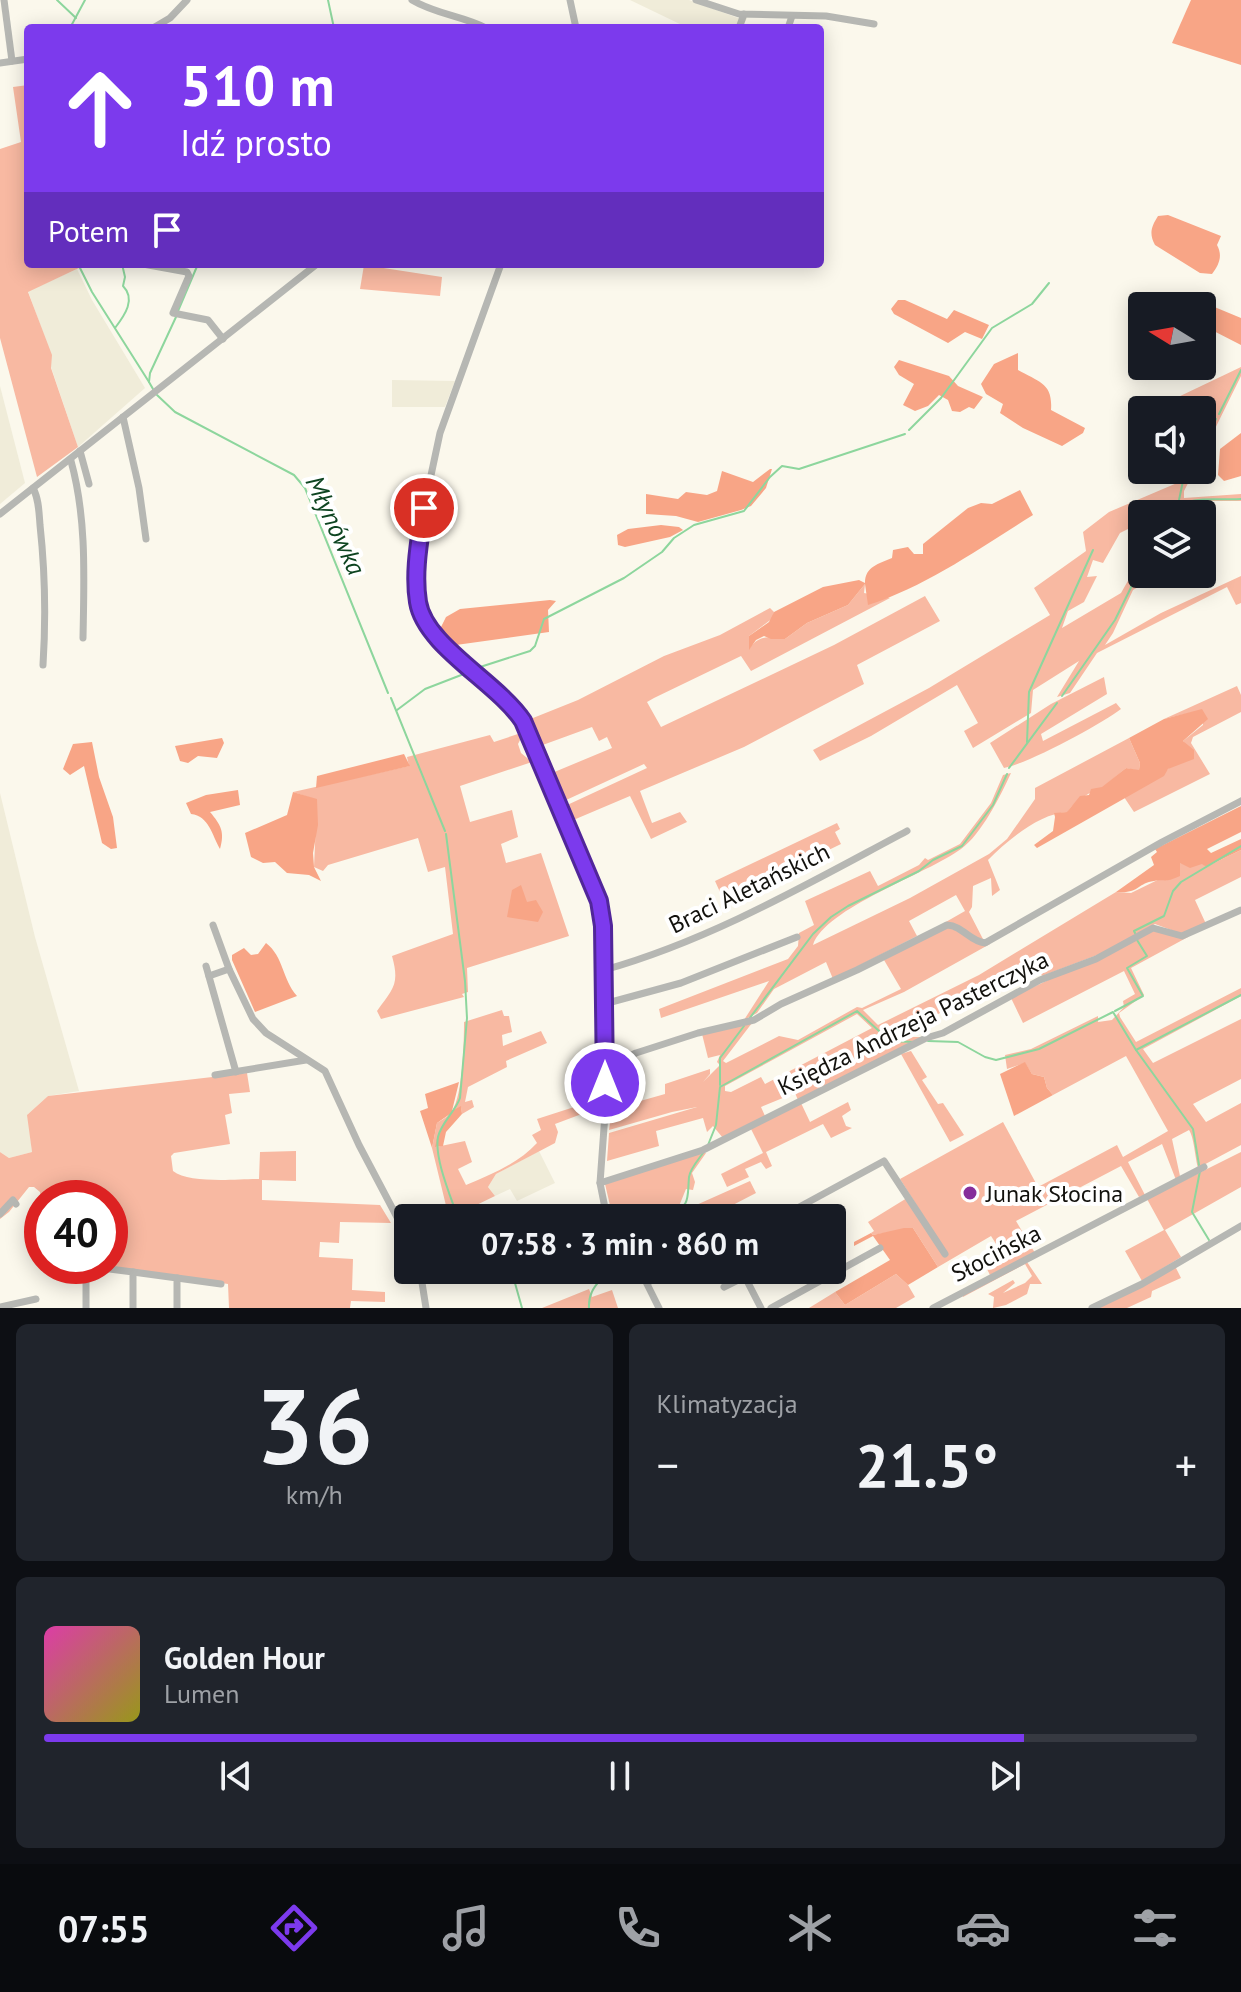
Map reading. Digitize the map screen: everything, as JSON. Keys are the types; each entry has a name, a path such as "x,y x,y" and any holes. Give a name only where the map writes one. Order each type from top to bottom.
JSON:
{"street":[{"path":"4,0 12,61"},
{"path":"160,24 187,0"},
{"path":"412,0 477,24"},
{"path":"570,0 575,24"},
{"path":"696,0 744,14 842,18 874,24"},
{"path":"740,24 744,14"},
{"path":"789,24 792,16"},
{"path":"0,63 24,60"},
{"path":"165,268 187,272 189,276 176,314 208,320 223,339"},
{"path":"0,514 312,268"},
{"path":"500,268 440,433 424,508 417,594 424,620 435,636 504,697 523,721 599,901 603,926 605,1068 605,1133 600,1183 604,1204"},
{"path":"123,417 139,488 146,539"},
{"path":"80,451 89,484"},
{"path":"71,461 81,512 83,638"},
{"path":"33,488 37,496 42,540 43,665"},
{"path":"605,1068 636,1053 698,1033 754,1020 781,1004 947,925 959,927 975,941 985,943 1162,842 1241,801"},
{"name":"Braci Aletańskich","path":"604,970 641,960 696,938 907,831"},
{"name":"Księdza Andrzeja Pasterczyka","path":"600,1183 710,1146 926,1038 943,1033 1040,980 1096,959 1153,928 1182,936 1241,910"},
{"path":"213,925 229,969 253,1019 266,1033 325,1071 360,1148 394,1212"},
{"path":"604,1004 681,983 797,937"},
{"path":"206,966 236,1072"},
{"path":"209,976 229,969"},
{"path":"215,1075 306,1060"},
{"path":"805,1204 884,1161 945,1254"},
{"name":"Słocińska","path":"933,1308 1204,1167"},
{"path":"0,1214 13,1200 16,1204"},
{"path":"1092,1308 1142,1284 1241,1226"},
{"path":"771,1308 880,1248"},
{"path":"86,1308 86,1266 221,1284"},
{"path":"133,1272 133,1308"},
{"path":"177,1278 177,1308"},
{"path":"422,1284 426,1308"},
{"path":"649,1284 659,1308"},
{"path":"724,1287 730,1284"},
{"path":"749,1284 761,1308"},
{"path":"0,1307 36,1299"}],"shaded area":[{"path":"630,0 689,0 738,18 747,18 744,24 680,24"},
{"path":"1191,0 1241,0 1241,65 1172,43"},
{"path":"24,86 24,268 79,268 28,292 52,355 51,368 78,447 37,477 0,338 0,149 21,142 13,87"},
{"path":"1168,215 1221,236 1217,245 1219,260 1212,274 1200,273 1155,245 1151,234 1154,224 1158,216"},
{"path":"364,268 442,277 440,296 360,289"},
{"path":"77,269 145,388 78,447 28,291"},
{"path":"898,300 905,300 947,319 954,310 989,325 982,339 965,332 948,343 894,314 891,309"},
{"path":"1216,308 1241,318 1241,345 1216,332"},
{"path":"1018,353 1018,370 1043,384 1050,394 1051,410 1085,428 1083,433 1062,446 1023,428 1000,413 1003,404 986,394 981,384 994,364"},
{"path":"899,360 949,376 958,386 983,397 974,409 969,407 960,412 952,411 948,400 939,395 928,406 915,411 903,405 914,384 899,375 894,367"},
{"path":"1241,367 1241,376 1216,427 1216,396 1180,396"},
{"path":"392,380 455,381 445,407 392,407"},
{"path":"0,386 25,483 0,504"},
{"path":"1241,433 1241,476 1224,481 1218,475 1220,449"},
{"path":"770,469 766,488 751,506 741,510 698,522 676,516 646,514 646,494 678,499 686,492 707,495 717,491 722,471 753,482"},
{"path":"1175,484 1188,484 1184,498 1241,494 1241,501 1137,500"},
{"path":"1020,490 1033,515 953,565 911,588 868,605 865,584 848,605 807,623 785,639 764,636 756,640 749,650 749,636 769,622 774,612 823,587 859,580 865,583 870,569 892,558 893,550 908,547 914,554 923,554 923,544 968,508 981,503 992,504"},
{"path":"1128,504 1128,529 1120,533 1103,563 1093,560 1087,577 1097,576 1084,602 1068,611 1062,628 1121,593 1128,581 1128,588 1136,588 1105,645 1161,613 1241,576 1241,603 1236,605 1227,587 1097,653 1070,693 1057,697 1079,661 1033,690 1031,713 973,748 964,731 978,723 957,685 871,736 820,761 813,750 929,688 1050,615 1034,588 1086,551 1083,532 1109,512"},
{"path":"661,525 683,530 670,537 625,547 618,545 617,535 628,529"},
{"path":"865,584 864,593 890,598 751,671 741,656 654,698 647,702 661,727 834,645 925,596 940,621 857,665 864,684 744,747 640,791 652,823 680,812 687,822 651,839 630,796 571,821 565,806 647,768 644,764 564,801 552,773 612,748 607,737 599,741 592,727 540,746 528,720 578,700 664,656 720,635 770,608 774,612 773,618 749,636 749,649 761,639 785,639 807,623 848,605"},
{"path":"556,601 548,610 549,632 456,645 443,637 440,629 446,617 460,609"},
{"path":"1104,677 1107,694 1041,734 1043,741 1116,703 1121,709 1064,743 1004,768 990,743 1051,704"},
{"path":"1237,686 1241,695 1241,712 1193,737 1191,743 1210,774 1134,812 1124,797 1168,769 1187,746 1183,741 1203,725 1202,710 1164,719"},
{"path":"1202,709 1208,719 1183,741 1194,750 1194,759 1168,769 1164,776 1037,848 1034,845 1053,831 1054,813 1067,812 1080,796 1089,795 1091,789 1102,787 1126,768 1139,770 1140,763 1129,738 1164,719"},
{"path":"524,732 518,744 521,753 532,762 460,786 470,822 512,810 518,837 501,844 506,863 541,853 569,936 467,968 468,992 462,994 464,997 381,1019 377,1011 395,980 392,956 453,934 445,867 428,872 418,838 328,865 323,871 314,867 317,800 293,792 409,766 407,757 490,735 494,742"},
{"path":"222,738 224,743 217,758 198,756 188,763 180,761 175,746"},
{"path":"1129,738 1140,763 1139,771 1126,768 1102,788 1078,801 1068,812 1046,817 1025,829 988,860 1000,890 992,896 991,878 973,886 969,912 984,941 944,923 965,911 956,895 909,921 917,936 833,979 826,962 774,989 757,1013 744,1020 769,981 661,1018 659,1009 788,959 798,946 799,933 814,925 805,901 870,871 878,886 919,865 925,858 928,860 960,844 991,803 1003,775 1011,773 990,814 968,843 945,859 836,918 821,931 813,945 910,898 989,854 1007,839 1035,799 1035,788"},
{"path":"92,742 99,777 113,817 117,848 111,849 102,843 84,766 70,775 63,769 73,744"},
{"path":"404,754 410,766 316,788 317,776"},
{"path":"238,790 240,805 210,812 221,829 220,849 206,822 191,814 186,803 206,795"},
{"path":"293,792 317,799 318,825 313,853 314,867 321,881 309,875 287,873 275,862 263,863 251,857 245,833 287,815"},
{"path":"0,793 35,937 79,1091 48,1096 28,1114 32,1152 9,1158 0,1152"},
{"path":"1241,806 1241,832 1207,849 1211,853 1241,839 1241,850 1206,867 1202,864 1190,868 1180,863 1180,876 1148,882 1130,891 1116,892 1154,865 1151,857 1157,852 1155,849"},
{"path":"837,823 840,829 835,832 841,844 724,901 715,881"},
{"path":"1241,850 1241,877 1195,900 1206,924 1182,934 1155,924 1100,954 1042,976 1035,962 906,1030 909,1037 923,1037 798,1100 795,1093 761,1107 765,1116 723,1138 713,1126 707,1132 703,1118 656,1131 659,1146 607,1161 609,1133 697,1107 609,1130 612,1109 665,1094 665,1084 710,1069 703,1082 720,1065 717,1062 720,1055 708,1058 702,1034 752,1023 723,1061 726,1063 779,1036 798,1040 857,1007 862,1008 901,989 884,960 947,927 990,944 904,992 863,1010 878,1025 979,975 1116,892 1131,893 1178,870 1179,863 1203,864 1206,867","holes":["857,1014 872,1028 765,1084 761,1077 731,1092 725,1091 725,1086"]},
{"path":"521,885 527,902 536,900 543,912 538,922 507,917 512,890"},
{"path":"1152,930 1188,937 1131,968 1144,995 1119,1013 1120,1017 1136,1042 1241,988 1241,996 1143,1049 1153,1063 1241,1019 1241,1079 1193,1104 1206,1122 1241,1103 1241,1145 1198,1168 1189,1130 1172,1139 1180,1176 1176,1180 1162,1144 1128,1162 1145,1195 1139,1197 1121,1166 1016,1221 1035,1253 990,1275 983,1261 1000,1250 991,1236 938,1267 913,1228 873,1235 868,1222 907,1198 926,1220 900,1179 1003,1122 1038,1187 1117,1145 1123,1157 1168,1131 1126,1056 1053,1095 1044,1077 1032,1074 1025,1063 1007,1069 1005,1055 1031,1049 1098,1016 1098,1022 1112,1020 1124,1007 1123,1001 1135,994 1124,971 1023,1023 1011,998"},
{"path":"266,943 276,955 297,996 255,1012 232,955 244,948 251,955 258,954"},
{"path":"502,1010 504,1016 509,1016 512,1032 502,1035 503,1046 541,1031 547,1043 506,1061 507,1067 468,1087 465,1102 472,1100 474,1107 462,1114 461,1107 444,1124 436,1147 465,1141 472,1162 458,1169 466,1185 504,1168 530,1150 537,1143 532,1135 541,1130 537,1119 599,1099 602,1099 603,1106 555,1124 558,1132 555,1143 496,1174 488,1187 495,1196 479,1204 446,1204 432,1148 437,1123 451,1113 459,1093 464,1022"},
{"path":"911,1051 927,1077 922,1080 938,1104 943,1103 964,1135 950,1142 901,1054"},
{"path":"1025,1062 1032,1074 1044,1077 1053,1095 1014,1116 1000,1074"},
{"path":"247,1073 250,1092 229,1094 232,1113 225,1115 230,1144 174,1153 171,1156 173,1171 190,1178 259,1179 260,1152 296,1151 296,1181 262,1180 262,1200 380,1205 391,1223 340,1222 339,1243 320,1242 319,1257 353,1259 352,1290 385,1292 385,1302 351,1301 350,1308 229,1308 228,1284 128,1269 128,1180 24,1180 24,1193 0,1219 0,1152 9,1158 32,1152 27,1115 48,1096"},
{"path":"459,1082 452,1111 461,1106 462,1114 446,1132 443,1146 435,1147 438,1134 450,1114 437,1123 432,1148 420,1111 428,1108 425,1094"},
{"path":"848,1102 851,1110 842,1116 846,1126 852,1128 831,1138 823,1124 766,1152 772,1166 766,1169 761,1162 745,1169 749,1177 727,1187 721,1174 763,1153 751,1129 801,1103 810,1122"},
{"path":"539,1151 555,1183 517,1201 510,1189 495,1196 488,1187 496,1174"},
{"path":"700,1152 706,1153 692,1173 695,1182 693,1190 686,1189 680,1204 610,1204 605,1184"},
{"path":"1241,1152 1241,1187 1165,1230 1181,1257 1142,1281 1125,1251 1164,1230 1147,1199"},
{"path":"750,1181 756,1193 735,1204 698,1204"},
{"path":"913,1228 938,1267 908,1285 896,1274 845,1305 835,1292 890,1260 873,1236 854,1246 854,1242 871,1233"},
{"path":"1027,1262 1042,1284 1030,1284 1027,1294 993,1308 994,1297 988,1294 1013,1280 1015,1283 1003,1293 1025,1283 1032,1276 1025,1264 963,1297 962,1294"},
{"path":"1175,1266 1181,1278 1152,1291 1151,1297 1127,1308 1097,1308"},
{"path":"896,1274 915,1297 896,1308 809,1308 835,1292 845,1305"},
{"path":"589,1289 592,1297 612,1290 618,1308 542,1308"}],"waterway":[{"path":"57,0 76,18"},
{"name":"Młynówka","path":"72,24 85,0"},
{"name":"Młynówka","path":"328,0 333,24"},
{"name":"Młynówka","path":"80,268 149,382"},
{"path":"115,328 129,302 123,286 123,268"},
{"name":"Młynówka","path":"178,311 196,268"},
{"path":"909,430 941,398 992,328 1032,304 1049,283"},
{"name":"Młynówka","path":"153,389 149,382 150,373 176,317"},
{"path":"1219,414 1241,370"},
{"name":"Młynówka","path":"157,395 175,412 294,475 305,488 388,693"},
{"path":"477,668 530,651 535,646 544,619 624,578 694,525 744,511 782,466 799,469 905,434"},
{"path":"1179,500 1182,484"},
{"path":"1199,500 1241,499"},
{"path":"1027,742 1029,692 1093,550"},
{"path":"1062,696 1115,620 1131,588"},
{"path":"397,710 425,689 469,672"},
{"name":"Młynówka","path":"391,698 445,831"},
{"path":"1009,768 1057,703"},
{"path":"749,1019 813,934 831,917 962,846 993,805 1007,774"},
{"name":"Młynówka","path":"446,834 467,1018 460,1098 440,1132 437,1146 453,1204"},
{"path":"1135,933 1164,916 1173,891 1181,882 1241,846"},
{"path":"1115,1011 1143,996 1127,968 1147,956 1137,940"},
{"path":"928,1041 958,1042 996,1060 1039,1049 1113,1012 1136,1050 1241,995"},
{"path":"708,1145 716,1125 720,1087 857,1011 890,1041 914,1042"},
{"path":"720,1085 720,1058 744,1026"},
{"path":"1136,1050 1193,1129 1199,1165"},
{"path":"684,1204 690,1174 703,1153"},
{"path":"1200,1171 1192,1212 1209,1240"},
{"name":"Młynówka","path":"515,1284 522,1308"},
{"path":"589,1308 596,1284"}],"place":[{"name":"Junak Słocina","path":"970,1193"}],"route":[{"path":"424,508 417,580 418,602 424,620 441,642 512,705 523,721 599,901 603,926 605,1083"}]}
